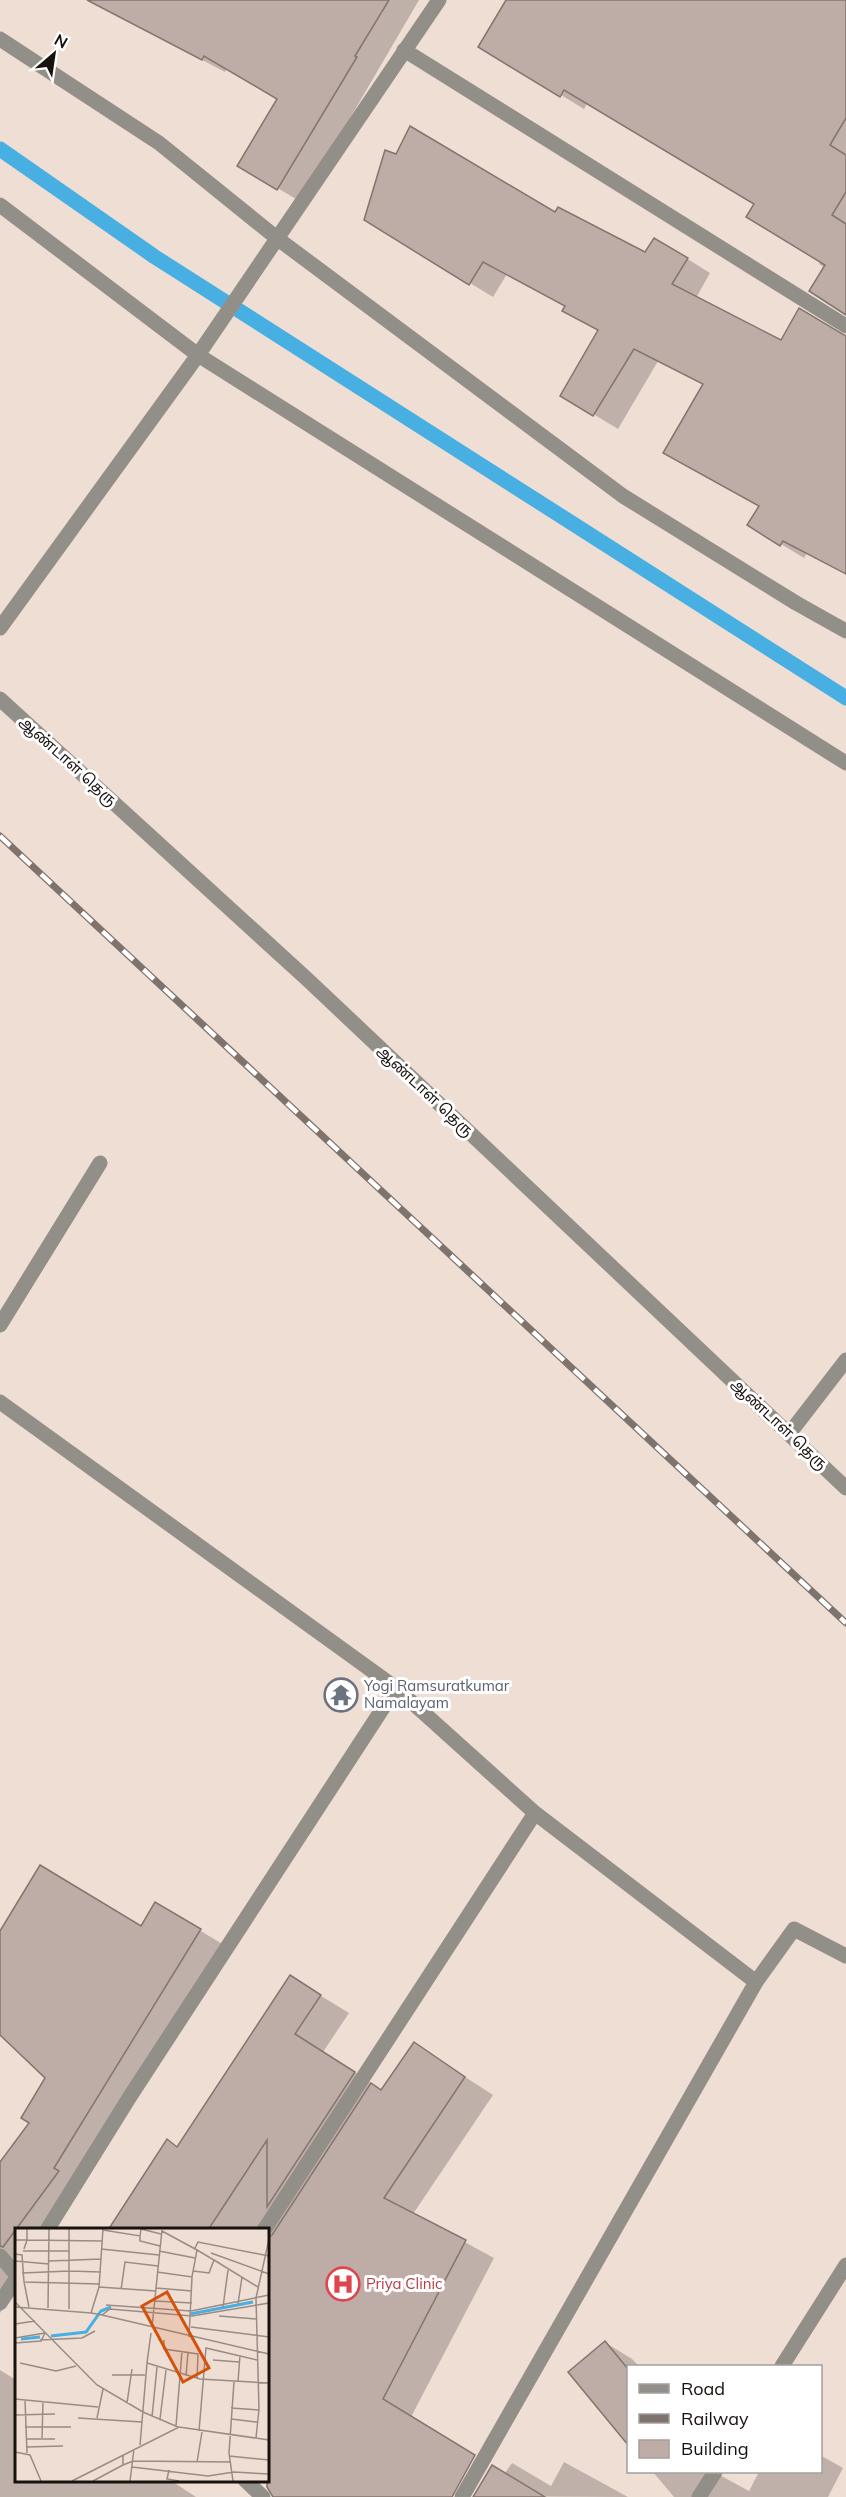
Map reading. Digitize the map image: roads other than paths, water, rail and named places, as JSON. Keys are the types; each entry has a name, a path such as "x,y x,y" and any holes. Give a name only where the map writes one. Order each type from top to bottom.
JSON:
{"street":[{"path":"0,628 215,331 439,0"},
{"path":"0,39 159,143 278,239 623,496 796,603 846,631"},
{"path":"404,50 846,326"},
{"path":"0,205 198,355 846,763"},
{"name":"ஆண்டாள் தெரு","path":"0,699 308,980 846,1488"},
{"path":"0,1325 100,1163"},
{"path":"789,1434 846,1360"},
{"path":"0,1402 396,1688 535,1813 756,1982"},
{"path":"48,2228 129,2098 396,1688"},
{"path":"265,2228 535,1813"},
{"path":"462,2497 756,1982 795,1929 846,1956"},
{"path":"0,2256 15,2273"},
{"path":"783,2365 846,2265"},
{"path":"0,2303 15,2280"},
{"path":"699,2497 714,2473"},
{"path":"246,2482 263,2497"}],"waterway":[{"path":"0,149 155,257 846,698"}],"railway":[{"path":"0,836 846,1623"}],"place":[{"name":"Yogi Ramsuratkumar Namalayam","path":"341,1695"},
{"name":"Priya Clinic","path":"343,2284"}]}
